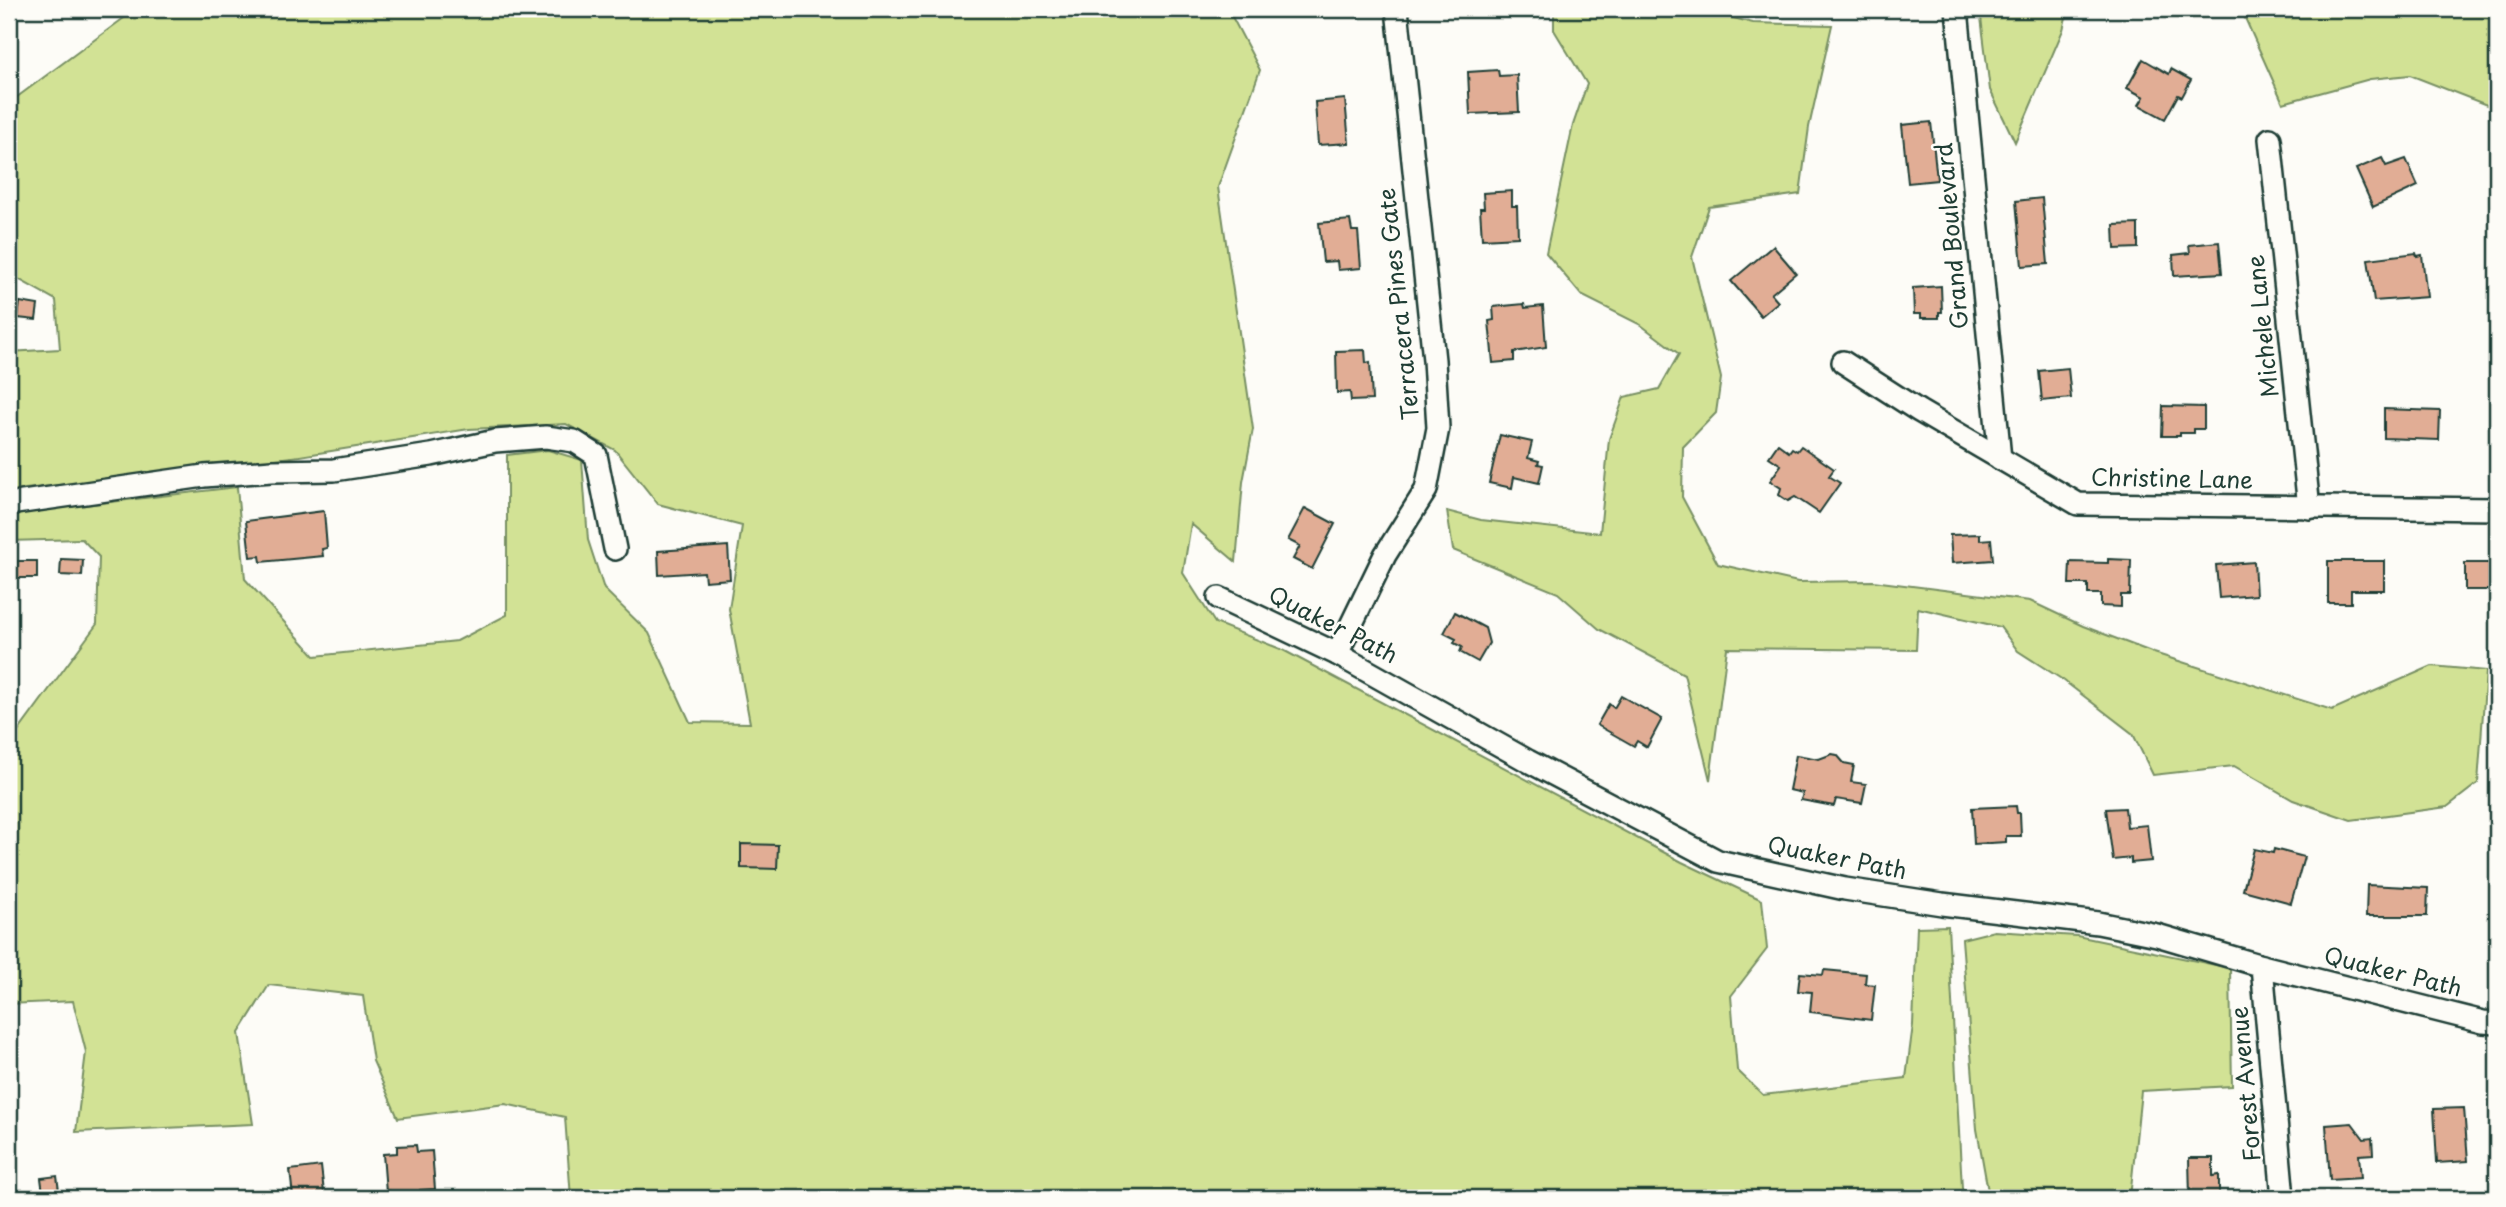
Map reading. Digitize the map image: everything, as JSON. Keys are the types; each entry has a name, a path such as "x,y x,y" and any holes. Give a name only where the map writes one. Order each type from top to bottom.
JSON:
{"street":[{"name":"Terracera Pines Gate","path":"1337,654 1385,555 1426,490 1438,428 1397,9"},
{"name":"Grand Boulevard","path":"1957,9 2000,459"},
{"name":"Michele Lane","path":"2270,139 2309,508"},
{"name":"Christine Lane","path":"1843,362 1919,411 2078,504 2497,509"},
{"path":"9,503 204,476 334,470 431,455 495,441 546,437 574,442 596,455 615,549"},
{"name":"Quaker Path","path":"1219,598 1337,654 1528,761 1718,861 1845,889 2098,923 2157,934 2262,966 2483,1022 2497,1023"},
{"name":"Forest Avenue","path":"2262,966 2283,1198"}],"green space":[{"path":"130,9 1228,9 1260,70 1218,187 1253,429 1243,482 1236,562 1191,524 1183,573 1215,623 1283,650 1682,862 1762,900 1767,949 1731,996 1737,1070 1763,1095 1906,1078 1913,1025 1917,927 1948,926 1962,1188 1969,1198 571,1198 565,1117 505,1104 398,1118 373,1061 363,996 269,985 239,1033 253,1124 76,1132 86,1052 73,1001 9,1004 9,735 17,733 97,624 99,557 82,539 9,541 9,514 237,487 245,579 315,656 457,641 507,615 507,455 548,450 582,460 588,540 604,589 649,633 690,722 750,723 729,609 742,526 658,504 615,450 566,424 469,429 300,456 9,491 9,352 60,349 56,300 9,274 9,103 128,15"},
{"path":"1554,9 1698,9 1753,23 1832,25 1809,127 1800,194 1709,207 1692,257 1721,378 1716,413 1683,447 1682,497 1718,564 1798,582 1873,581 2030,601 2083,626 2154,653 2332,710 2432,666 2486,671 2478,783 2447,807 2351,820 2293,800 2234,766 2153,775 2133,734 2063,680 2018,651 2000,627 1918,608 1916,650 1727,648 1710,780 1684,674 1599,629 1558,593 1453,550 1447,511 1481,520 1600,533 1609,439 1624,397 1659,389 1679,354 1641,325 1581,295 1546,253 1573,125 1587,84 1554,30"},
{"path":"1980,9 2068,9 2063,30 2015,142 1990,90"},
{"path":"2241,9 2497,9 2497,109 2410,75 2370,79 2283,103"},
{"path":"1994,931 2077,936 2230,968 2232,1086 2141,1091 2130,1198 2002,1198 1988,1191 1977,1129 1962,939"}],"building":[{"path":"2143,59 2169,74 2171,69 2191,80 2182,97 2178,95 2165,119 2139,105 2144,97 2127,88"},
{"path":"1498,70 1499,76 1517,75 1519,112 1470,114 1468,72"},
{"path":"1345,99 1349,143 1318,145 1315,102"},
{"path":"1931,122 1937,180 1908,183 1902,125"},
{"path":"2382,158 2386,166 2406,159 2418,186 2373,207 2356,169"},
{"path":"1512,191 1512,206 1517,206 1518,237 1482,239 1480,208 1484,208 1483,193"},
{"path":"2042,198 2048,264 2022,266 2016,201"},
{"path":"1350,220 1352,231 1358,231 1361,268 1338,270 1337,261 1323,262 1319,223"},
{"path":"2138,224 2138,248 2115,249 2114,225"},
{"path":"2219,242 2222,273 2174,276 2173,255 2190,253 2189,245"},
{"path":"1773,246 1796,273 1771,294 1778,302 1761,316 1731,281"},
{"path":"2416,253 2417,256 2422,255 2427,297 2374,301 2368,259"},
{"path":"1941,286 1942,312 1939,312 1939,318 1921,318 1921,314 1914,314 1913,288"},
{"path":"20,302 38,305 36,320 18,318"},
{"path":"1524,304 1525,308 1543,306 1546,347 1514,352 1514,361 1493,363 1489,321 1494,320 1493,307"},
{"path":"1365,350 1366,363 1370,362 1372,400 1351,401 1350,392 1337,393 1336,351"},
{"path":"2068,368 2071,398 2042,401 2039,371"},
{"path":"2163,406 2204,407 2204,429 2194,429 2194,433 2180,433 2180,436 2162,436"},
{"path":"2384,409 2440,411 2439,440 2384,438"},
{"path":"1500,435 1532,442 1528,458 1543,465 1539,483 1514,477 1512,488 1489,483"},
{"path":"1778,444 1789,452 1792,448 1797,451 1801,446 1834,469 1829,476 1840,483 1819,513 1795,497 1788,501 1779,495 1781,488 1770,481 1781,465 1769,457"},
{"path":"1305,508 1335,524 1312,569 1293,559 1300,546 1288,540"},
{"path":"324,511 327,548 322,549 323,556 261,562 260,556 250,557 246,521"},
{"path":"1980,534 1980,540 1991,539 1993,560 1952,563 1950,535"},
{"path":"728,546 730,579 705,581 704,572 659,575 658,551"},
{"path":"61,559 83,560 82,576 60,575"},
{"path":"2108,559 2131,560 2130,595 2121,595 2121,607 2101,606 2101,594 2088,594 2088,584 2069,584 2070,562 2108,563"},
{"path":"17,561 37,561 37,578 17,578"},
{"path":"2328,561 2384,561 2384,590 2351,590 2351,603 2328,603"},
{"path":"2254,562 2256,595 2219,598 2216,565"},
{"path":"2465,563 2497,563 2497,590 2465,590"},
{"path":"1455,612 1485,628 1489,643 1478,662 1460,652 1462,647 1454,643 1456,639 1444,633"},
{"path":"1621,696 1662,719 1647,747 1637,741 1634,746 1597,725 1609,704 1614,708"},
{"path":"1796,755 1819,759 1837,755 1844,763 1854,765 1851,782 1866,784 1862,803 1836,799 1834,806 1801,800 1803,793 1789,790"},
{"path":"2016,806 2017,813 2020,813 2021,836 2006,836 2006,842 1974,844 1972,808"},
{"path":"2125,808 2127,827 2147,825 2151,861 2131,863 2131,858 2113,860 2106,809"},
{"path":"741,844 778,845 777,869 741,868"},
{"path":"2254,849 2273,853 2274,849 2304,857 2291,903 2243,890"},
{"path":"2367,885 2428,888 2427,916 2366,916"},
{"path":"1824,970 1866,974 1865,984 1875,985 1871,1020 1810,1012 1812,992 1798,991 1800,973 1823,975"},
{"path":"2464,1108 2468,1161 2437,1163 2434,1109"},
{"path":"2352,1123 2364,1139 2372,1138 2373,1154 2359,1155 2361,1178 2330,1180 2326,1125"},
{"path":"416,1145 417,1152 432,1151 435,1189 420,1190 420,1198 389,1198 389,1191 386,1192 383,1154 397,1153 397,1146"},
{"path":"2189,1158 2213,1158 2213,1176 2219,1175 2219,1198 2190,1198"},
{"path":"321,1166 324,1193 293,1197 290,1170"},
{"path":"57,1176 59,1191 43,1193 41,1178"}]}
